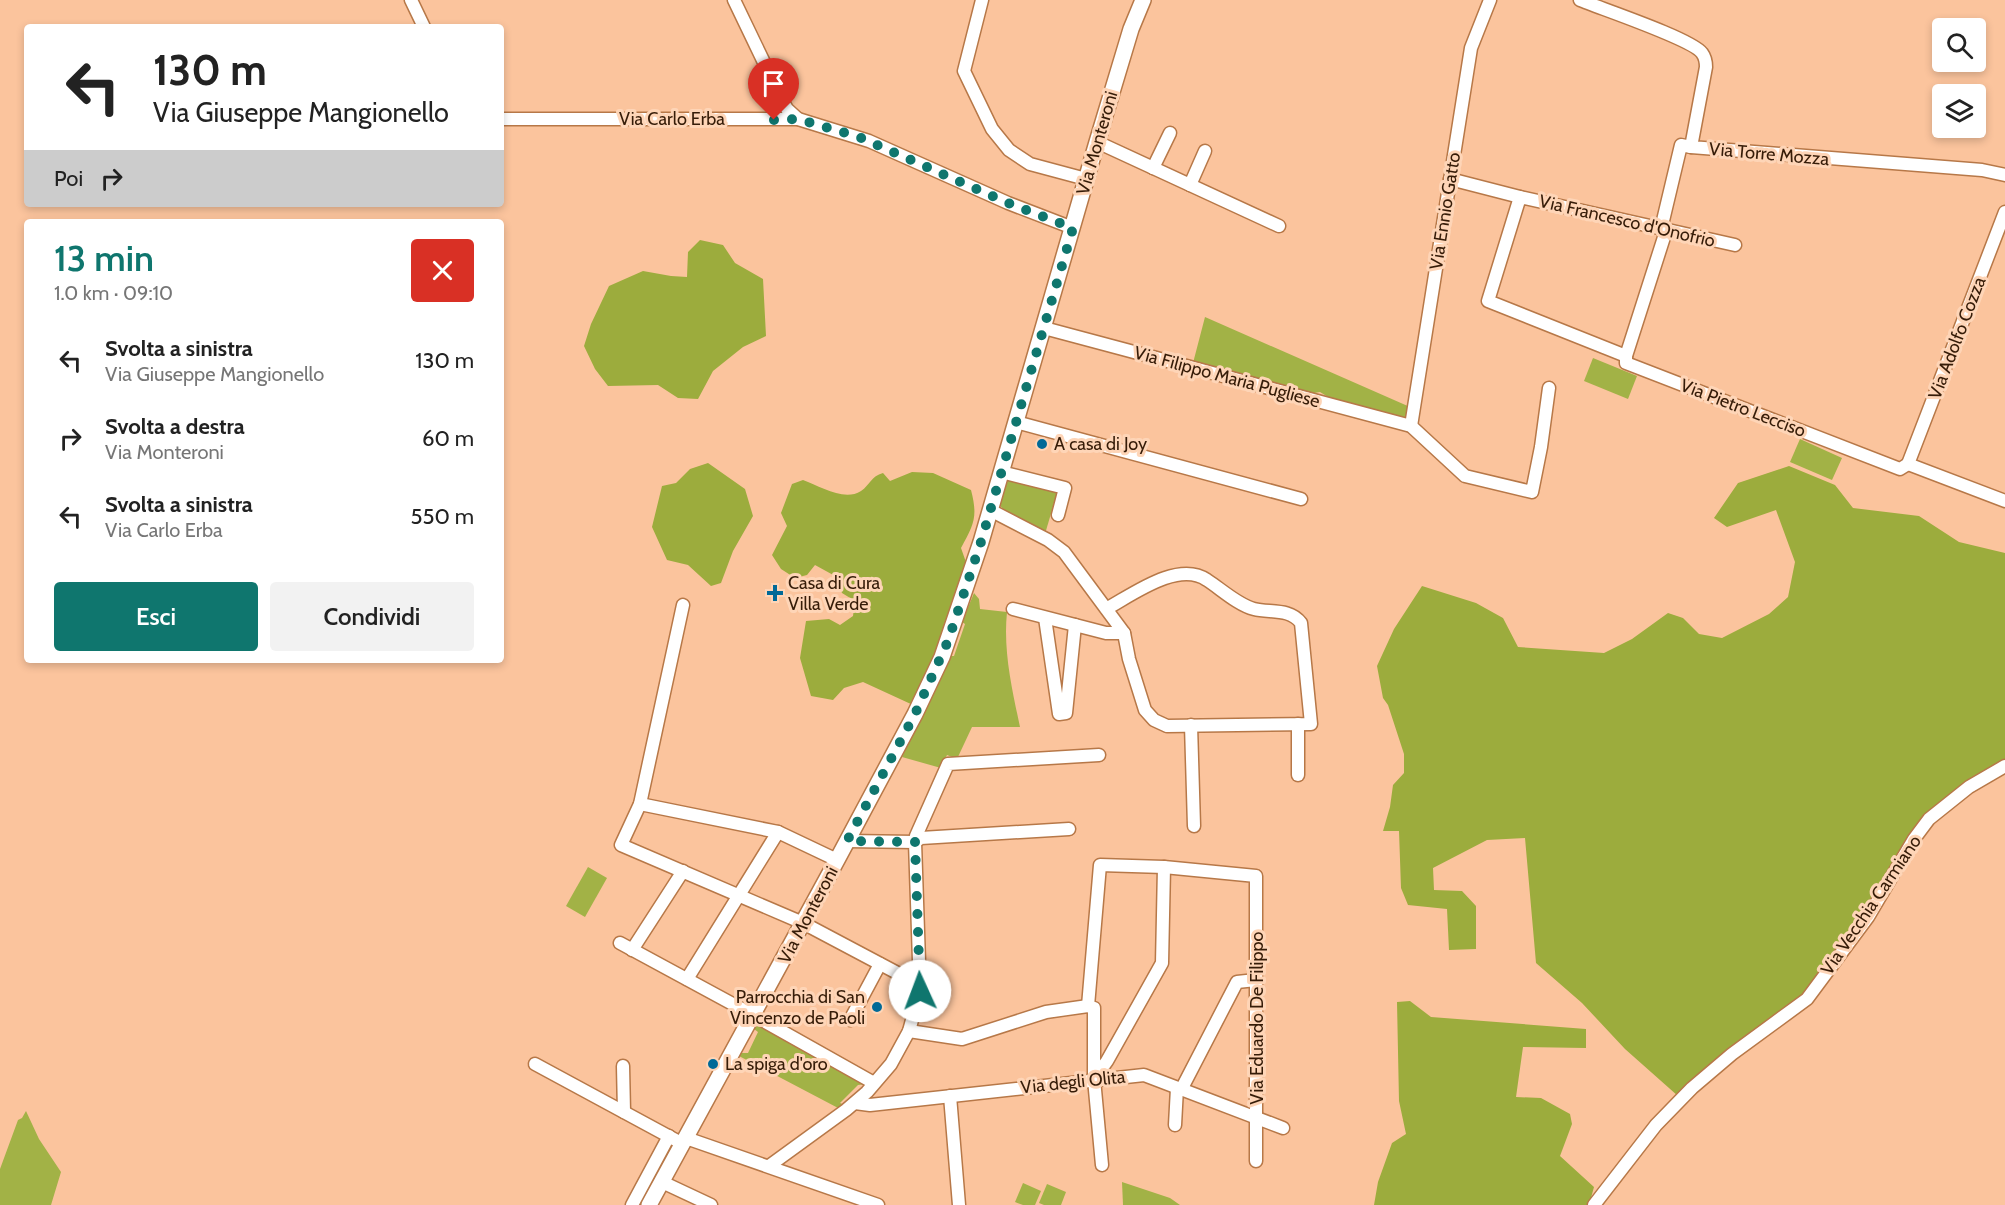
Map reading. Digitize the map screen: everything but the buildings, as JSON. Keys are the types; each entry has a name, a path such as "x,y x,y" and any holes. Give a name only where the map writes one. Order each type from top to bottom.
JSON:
{"main road":[{"name":"Via Monteroni","path":"649,1205 837,860 915,714 942,657 963,599 1097,142 1131,29 1143,0"}],"street":[{"path":"411,0 423,24"},
{"path":"735,0 787,110 798,119"},
{"path":"982,0 964,70 992,129 1009,150 1030,164 1086,179"},
{"name":"Via Ennio Gatto","path":"1411,426 1471,48 1490,0"},
{"name":"Via Torre Mozza","path":"1580,0 1678,39 1702,52 1706,60 1706,67 1691,147 1982,170 2005,175"},
{"name":"Via Carlo Erba","path":"504,119 798,119 869,141 998,198 1073,228"},
{"path":"1153,168 1170,133"},
{"path":"1097,142 1279,226"},
{"path":"1626,356 1664,230 1681,145 1691,147"},
{"path":"1190,185 1205,151"},
{"path":"1450,179 1520,197"},
{"name":"Via Francesco d'Onofrio","path":"1488,301 1520,197 1735,245"},
{"name":"Via Adolfo Cozza","path":"1908,464 2005,212"},
{"name":"Via Pietro Lecciso","path":"1488,301 1626,356 1626,363 1900,469 1908,464 2005,501"},
{"name":"Via Filippo Maria Pugliese","path":"1044,328 1411,426"},
{"path":"1411,426 1465,476 1532,492 1549,388"},
{"path":"1016,422 1301,499"},
{"path":"1001,472 1065,488 1058,515"},
{"path":"990,510 1048,540 1064,552 1106,609 1124,633 1129,659 1146,710 1154,720 1167,726 1311,724 1301,623 1297,618 1289,614 1252,609 1202,576 1189,573 1175,574 1106,609"},
{"path":"684,604 640,804 621,844 803,923 920,985"},
{"path":"1013,609 1106,633 1124,633"},
{"path":"1045,618 1059,714 1066,713 1075,625"},
{"path":"1298,724 1298,775"},
{"path":"1191,725 1194,826"},
{"path":"769,1166 855,1103 891,1064 909,1031 920,991 915,842 948,764 1099,755"},
{"name":"Via Vecchia Carmiano","path":"1594,1205 1656,1125 1692,1088 1732,1054 1807,999 1868,916 1914,839 1929,819 1969,787 2005,766"},
{"path":"640,804 778,832 837,860"},
{"path":"847,841 915,842 921,838 1069,829"},
{"path":"687,979 778,832"},
{"path":"1088,1006 1100,866 1164,867 1162,963 1107,1061 1094,1079"},
{"name":"Via Eduardo De Filippo","path":"1164,867 1256,876 1256,1161"},
{"path":"632,950 682,871"},
{"path":"620,943 874,1083"},
{"path":"850,1020 880,964"},
{"path":"1175,1125 1179,1089 1237,982 1256,980"},
{"path":"909,1031 962,1039 1046,1012 1088,1006 1094,1008 1094,1079 1102,1165"},
{"path":"535,1064 669,1136 769,1166 878,1205"},
{"path":"623,1066 624,1113"},
{"name":"Via degli Olita","path":"855,1103 870,1105 1144,1075 1283,1128"},
{"path":"950,1096 959,1205"},
{"path":"632,1205 669,1136"},
{"path":"662,1182 711,1205"}],"green space":[{"path":"700,240 723,245 735,263 763,279 766,336 743,347 713,371 698,399 678,398 658,385 608,386 595,369 584,346 591,324 609,286 643,271 687,277 688,252"},
{"path":"1205,317 1410,407 1407,421 1333,400 1320,392 1308,394 1193,363"},
{"path":"1593,358 1637,376 1628,399 1584,381"},
{"path":"1800,439 1842,458 1832,480 1790,462"},
{"path":"708,463 745,489 753,516 733,551 721,583 711,586 688,565 667,560 652,527 662,486 676,483 690,469"},
{"path":"1789,466 1835,485 1853,508 1919,516 1959,542 2005,553 2005,763 1925,816 1864,918 1806,998 1678,1096 1625,1049 1582,1003 1536,963 1525,838 1487,840 1433,868 1434,890 1462,891 1476,906 1476,949 1449,950 1447,909 1408,905 1401,888 1399,831 1383,831 1393,785 1404,773 1404,754 1388,705 1383,698 1377,666 1394,629 1422,586 1476,603 1503,618 1518,647 1604,653 1632,639 1668,613 1683,618 1699,634 1722,638 1769,614 1788,597 1795,562 1776,510 1727,527 1714,518 1738,483"},
{"path":"912,472 933,473 971,490 974,507 974,520 961,548 967,565 944,635 913,705 863,682 844,688 833,700 811,696 800,658 806,621 829,619 840,625 853,616 855,601 842,593 835,576 815,565 807,575 795,578 781,569 772,555 787,526 781,513 792,484 803,480 832,492 847,495 861,491 879,474 883,473 890,481"},
{"path":"1008,480 1057,493 1045,534 1009,514 999,505"},
{"path":"974,593 979,599 980,609 1007,612 1007,656 1020,727 972,727 957,759 947,755 941,768 902,757 949,656 954,656 965,624 962,622"},
{"path":"588,867 607,878 585,917 566,906"},
{"path":"1410,1001 1431,1017 1586,1029 1586,1048 1523,1047 1516,1097 1541,1098 1570,1114 1572,1124 1560,1156 1594,1187 1589,1205 1374,1205 1378,1182 1392,1143 1406,1134 1399,1101 1397,1002"},
{"path":"756,1024 867,1084 858,1085 840,1103 845,1105 840,1109 739,1056 741,1053 748,1053 758,1032 754,1029"},
{"path":"26,1111 39,1139 61,1172 51,1205 0,1205 0,1169 18,1120"},
{"path":"1122,1182 1170,1198 1180,1205 1123,1205"},
{"path":"1023,1183 1041,1191 1035,1205 1015,1202"},
{"path":"1047,1184 1066,1192 1061,1205 1039,1203"}],"place":[{"name":"A casa di Joy","path":"1042,444"},
{"name":"Casa di Cura Villa Verde","path":"775,593"},
{"name":"Parrocchia di San Vincenzo de Paoli","path":"877,1007"},
{"name":"La spiga d'oro","path":"713,1064"}],"route":[{"path":"774,120 798,119 859,137 1008,203 1073,228 960,610 942,657 915,714 847,841 915,842 920,991"}]}
